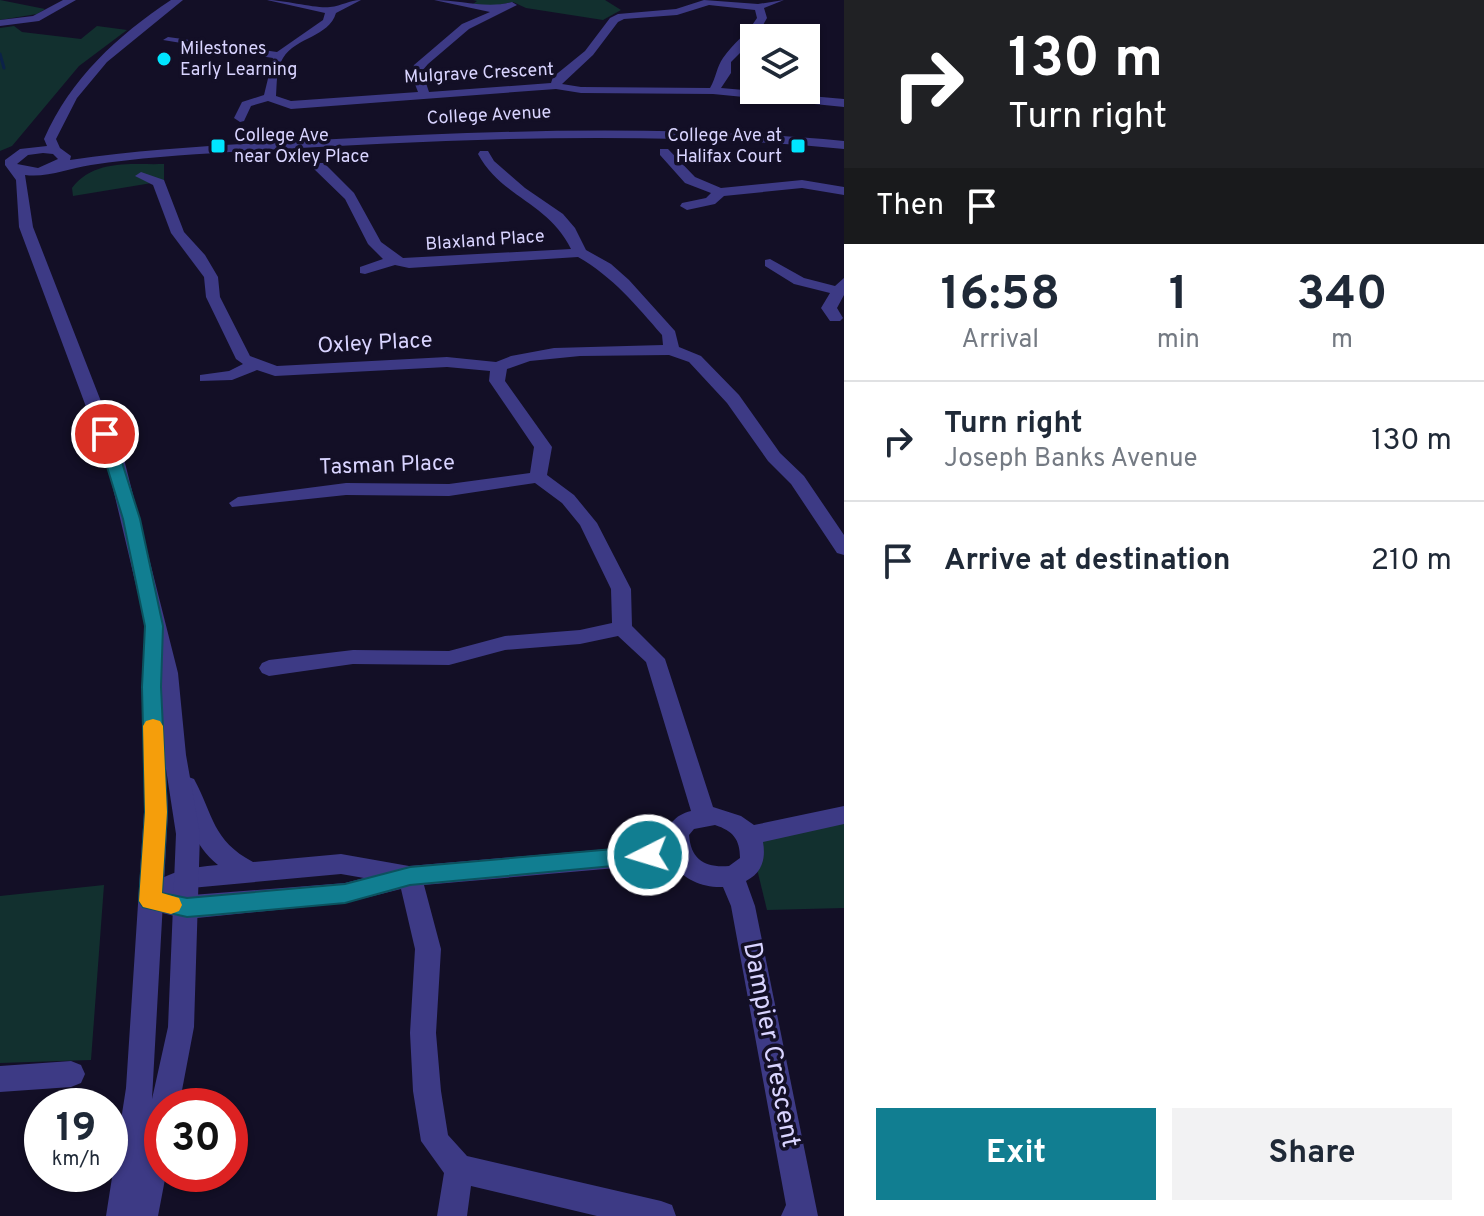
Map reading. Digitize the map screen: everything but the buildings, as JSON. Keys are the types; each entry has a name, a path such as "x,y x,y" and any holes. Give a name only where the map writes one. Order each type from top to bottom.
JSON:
{"street":[{"path":"0,23 35,19 71,0"},
{"path":"25,201 65,158 56,151 50,139 79,89 112,51 178,0"},
{"path":"272,0 331,11 356,0"},
{"path":"439,0 498,10 512,5"},
{"path":"556,86 557,79 589,53 614,20 622,16 677,12 708,2 759,7 779,0"},
{"path":"713,91 725,73 726,61 752,35 762,18 759,7"},
{"path":"425,96 416,72 418,66 440,50 454,34 492,17 498,10"},
{"path":"240,118 246,104 270,97 271,68 278,55 292,42 328,22 331,11"},
{"path":"168,40 278,55"},
{"name":"Mulgrave Crescent","path":"270,97 275,102 291,105 556,86 581,90 713,91 844,103"},
{"path":"13,163 57,123"},
{"name":"College Avenue","path":"13,163 32,172 136,155 564,131 733,134 844,145"},
{"name":"College Avenue","path":"13,163 38,149 136,155"},
{"path":"664,152 690,180 720,192 802,184 844,191"},
{"path":"484,154 489,163 520,191 558,217 568,228 580,253 606,267 624,283 670,334 671,350"},
{"path":"0,157 13,163 22,180 26,227 116,463 167,673 175,755 188,834 181,1027 169,1088"},
{"path":"319,166 343,189 357,208 363,226 384,256 392,261"},
{"path":"141,176 159,183 178,233 200,258 211,277 213,297 244,359 255,365"},
{"path":"687,206 710,201 720,192"},
{"name":"Blaxland Place","path":"365,270 392,261 409,264 580,253"},
{"path":"770,263 799,281 841,287 829,308 835,318"},
{"path":"704,815 655,659 622,628 621,589 588,523 568,499 538,477 543,447 497,381 499,367 510,360 557,352 671,350 695,359 733,399 774,457 798,480 844,549"},
{"name":"Oxley Place","path":"206,378 232,375 255,365 275,371 447,362 499,367"},
{"name":"Tasman Place","path":"238,503 346,489 449,490 538,477"},
{"path":"121,1216 140,1088 156,812 152,687 154,626"},
{"path":"269,668 353,657 449,658 505,643 580,637 622,628"},
{"path":"175,755 208,844 231,863 250,872"},
{"path":"704,815 728,819 749,836 754,850 746,870 732,877 706,876 691,869 678,853 677,833 687,821 704,815"},
{"path":"749,836 844,815"},
{"path":"151,901 187,908 345,893 410,876 678,853"},
{"path":"151,901 186,878 341,864 410,876"},
{"path":"410,876 428,949 423,1033 427,1091 435,1141 459,1169 661,1216"},
{"name":"Dampier Crescent","path":"732,877 743,906 801,1216"},
{"path":"0,1079 71,1074"},
{"path":"452,1216 459,1169"},
{"path":"143,1216 148,1192"}],"green space":[{"path":"0,0 45,9 37,14 0,20"},
{"path":"473,0 605,0 621,10 603,20 526,8 513,2 493,6 473,4 477,1"},
{"path":"14,26 22,32 81,39 97,26 127,30 79,66 12,146 0,151 0,28"},
{"path":"126,164 164,164 164,181 73,196 72,188 81,179 102,168"},
{"path":"844,815 844,908 767,910 749,836"},
{"path":"104,885 91,1060 0,1063 0,896"}],"waterway":[{"path":"0,54 4,68"}],"slow traffic":[{"path":"153,726 156,812 151,901 171,905"}],"place":[{"name":"Milestones Early Learning","path":"164,59"},
{"name":"College Ave near Oxley Place","path":"218,146"},
{"name":"College Ave at Halifax Court","path":"798,146"}],"route":[{"path":"105,434 131,519 154,626 152,687 156,812 151,901 187,908 345,893 410,876 648,855"}]}
